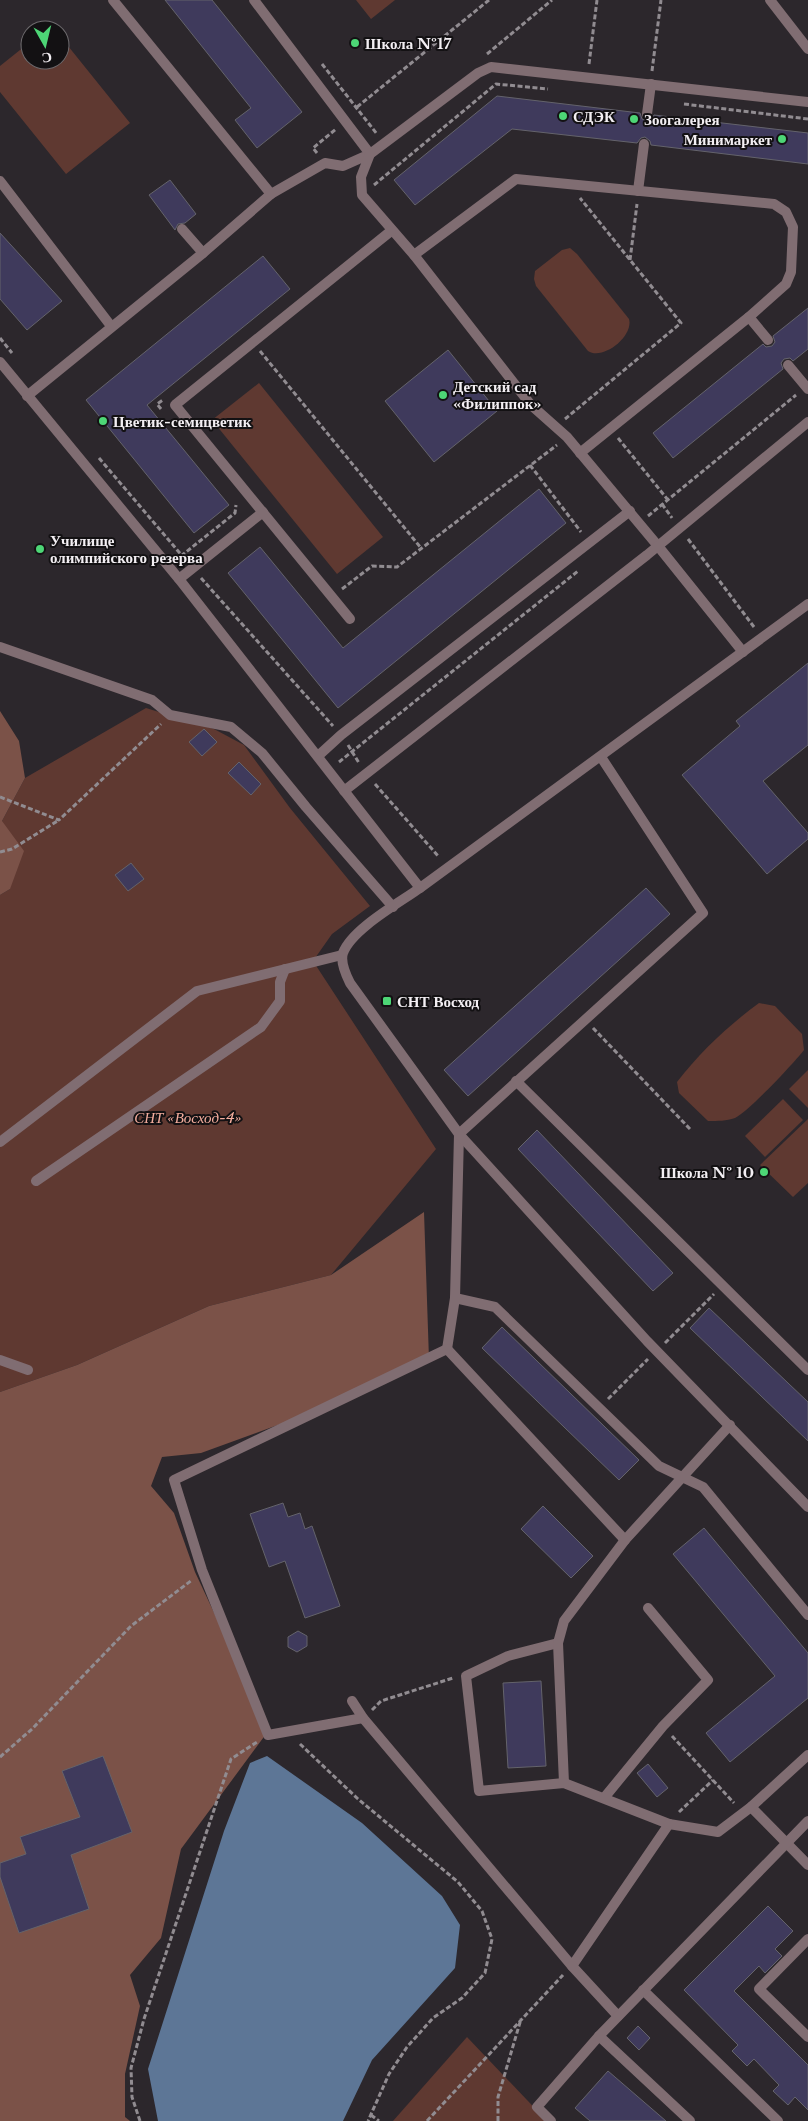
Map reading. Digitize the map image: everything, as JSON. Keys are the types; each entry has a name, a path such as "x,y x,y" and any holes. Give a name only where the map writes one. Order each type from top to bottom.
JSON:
{"street":[{"path":"113,0 271,194"},
{"path":"254,0 370,154"},
{"path":"770,0 806,45"},
{"path":"27,396 203,253 271,194 325,163 343,166 370,154 478,73 491,67 808,102"},
{"path":"647,114 651,84"},
{"path":"638,191 644,144"},
{"path":"370,154 362,177 362,195 391,231 414,255 531,405 568,437 743,652"},
{"path":"414,255 516,179 774,204 786,212 793,227 792,272 780,291 580,452"},
{"path":"0,181 111,326"},
{"path":"182,230 203,253"},
{"path":"350,619 175,405 391,231"},
{"path":"749,317 768,340"},
{"path":"0,362 179,579 420,888"},
{"path":"788,365 808,389"},
{"path":"344,791 658,546 808,422"},
{"path":"318,756 341,735 630,511"},
{"path":"179,579 263,512"},
{"path":"808,604 350,940 342,955 344,969 350,983 459,1134 657,1351 808,1507"},
{"path":"0,647 152,700 170,715 231,727 262,753 306,807 394,907"},
{"path":"447,1350 455,1298 459,1134 703,913 601,757"},
{"path":"0,1142 197,991 342,955"},
{"path":"36,1181 261,1027 280,1001 280,982 285,969"},
{"path":"516,1081 808,1370"},
{"path":"455,1298 495,1307 659,1466 703,1487 808,1615"},
{"path":"447,1350 625,1540"},
{"path":"363,1718 289,1733 268,1735 202,1570 174,1480 447,1350"},
{"path":"0,1360 28,1370"},
{"path":"564,1783 558,1643 564,1621 625,1540 730,1425"},
{"path":"604,1798 663,1726 708,1680 648,1608"},
{"path":"558,1643 508,1656 466,1676 479,1791 564,1783 668,1824 718,1832 747,1810 808,1755"},
{"path":"352,1701 363,1718 572,1966 618,2016"},
{"path":"747,1810 808,1865"},
{"path":"551,2121 537,2107 599,2036 808,1821"},
{"path":"572,1966 668,1824"},
{"path":"808,1939 759,1989 808,2037"},
{"path":"643,1990 778,2121"},
{"path":"599,2036 690,2120"}],"path":[{"path":"357,107 490,0"},
{"path":"485,55 552,0"},
{"path":"588,66 596,0"},
{"path":"651,84 661,0"},
{"path":"319,61 379,136"},
{"path":"362,195 496,84 553,90"},
{"path":"679,103 808,119"},
{"path":"557,426 681,323 567,183"},
{"path":"630,261 638,191"},
{"path":"0,338 16,358"},
{"path":"253,342 421,548"},
{"path":"164,412 157,404 165,398"},
{"path":"609,427 668,500"},
{"path":"346,586 372,566 397,567 568,437"},
{"path":"94,452 192,568 341,735 366,774 438,857"},
{"path":"530,465 589,542"},
{"path":"168,566 235,513 238,506 231,498"},
{"path":"662,504 754,627"},
{"path":"0,852 12,849 59,820 170,715"},
{"path":"0,796 59,820"},
{"path":"584,1020 690,1129"},
{"path":"599,1408 722,1286"},
{"path":"0,1758 32,1729 131,1626 202,1570"},
{"path":"363,1718 381,1701 445,1680 466,1676"},
{"path":"663,1726 713,1780 747,1810"},
{"path":"289,1733 358,1799 458,1882 482,1911 492,1940 485,1973 462,1998 433,2018 407,2047 390,2074 368,2121"},
{"path":"140,2121 132,2097 131,2068 147,2010 231,1759 268,1735"},
{"path":"668,1824 713,1780"},
{"path":"427,2121 572,1966"},
{"path":"498,2121 498,2097 521,2019"},
{"path":"371,2115 379,2121"}],"green space":[{"path":"356,0 395,0 371,19"},
{"path":"70,48 130,123 66,174 0,92 0,66 20,50 20,70 70,70"},
{"path":"570,248 577,254 629,319 627,333 616,345 601,353 588,351 536,286 534,279 535,271 562,250"},
{"path":"259,383 383,537 337,574 212,420"},
{"name":"СНТ «Восход-4»","path":"146,708 214,729 244,745 290,808 370,906 332,934 313,961 436,1149 331,1275 209,1306 77,1365 0,1392 0,895 10,889 2,821 25,778"},
{"path":"759,1003 775,1006 802,1034 804,1050 771,1087 742,1114 728,1120 708,1121 679,1093 677,1082 715,1040"},
{"path":"808,1070 808,1108 789,1089"},
{"path":"783,1099 803,1120 765,1157 745,1136"},
{"path":"808,1119 808,1183 793,1197 760,1165"},
{"path":"467,2037 547,2121 393,2121"}],"shaded area":[{"path":"0,711 19,741 25,778 2,821 24,851 10,889 0,895"},
{"path":"424,1212 429,1359 305,1415 201,1453 162,1457 151,1486 174,1513 195,1572 269,1730 181,1849 161,1938 130,1975 140,2006 125,2074 125,2117 130,2121 0,2121 0,1392 77,1365 209,1306 331,1275"}],"water":[{"path":"267,1756 362,1823 442,1896 460,1925 455,1968 372,2060 343,2121 158,2121 148,2069 224,1831 250,1763"}],"building":[{"path":"165,0 212,0 302,112 257,148 235,120 251,108"},
{"path":"497,96 640,113 642,119 647,121 652,119 654,115 808,133 808,164 651,145 650,141 645,137 641,138 637,143 512,129 415,205 394,180"},
{"path":"170,180 196,214 185,223 178,224 175,230 149,195"},
{"path":"0,233 62,301 27,330 0,299"},
{"path":"263,256 290,289 147,405 229,505 194,533 86,400"},
{"path":"808,308 808,349 793,361 790,358 784,359 781,363 783,369 673,458 653,433 763,344 766,347 772,346 775,342 773,336"},
{"path":"448,350 497,411 434,462 385,401"},
{"path":"539,489 566,523 338,708 228,573 260,547 343,648"},
{"path":"808,663 808,745 763,781 808,833 808,839 767,874 682,775 740,726 736,721"},
{"path":"204,729 217,742 202,756 189,742"},
{"path":"239,762 261,784 251,795 228,773"},
{"path":"131,863 144,879 128,891 115,875"},
{"path":"646,888 670,914 468,1096 444,1070"},
{"path":"537,1130 673,1273 653,1291 518,1149"},
{"path":"709,1308 808,1402 808,1441 690,1328"},
{"path":"502,1327 639,1460 619,1480 482,1348"},
{"path":"283,1503 288,1517 300,1513 305,1529 312,1526 340,1606 305,1618 285,1561 269,1567 250,1514"},
{"path":"543,1506 593,1556 571,1578 521,1529"},
{"path":"704,1528 808,1653 808,1698 730,1762 706,1733 775,1676 673,1554"},
{"path":"298,1631 307,1636 307,1646 297,1652 288,1647 288,1637"},
{"path":"541,1681 546,1766 508,1768 503,1683"},
{"path":"103,1756 132,1832 71,1855 89,1909 19,1933 0,1877 0,1863 26,1854 20,1837 80,1817 62,1771"},
{"path":"648,1764 668,1788 657,1797 637,1773"},
{"path":"768,1906 793,1931 775,1949 782,1956 765,1973 759,1966 734,1991 808,2065 808,2110 795,2097 788,2105 773,2091 779,2085 754,2059 747,2066 732,2051 738,2045 684,1990"},
{"path":"638,2026 650,2038 639,2050 627,2038"},
{"path":"608,2071 666,2121 590,2121 575,2108"}],"place":[{"name":"Школа №17","path":"355,43"},
{"name":"СДЭК","path":"563,116"},
{"name":"Зоогалерея","path":"634,119"},
{"name":"Минимаркет","path":"782,139"},
{"name":"Детский сад «Филиппок»","path":"443,395"},
{"name":"Цветик-семицветик","path":"103,421"},
{"name":"Училище олимпийского резерва","path":"40,549"},
{"name":"СНТ Восход","path":"387,1001"},
{"name":"Школа № 10","path":"764,1172"}]}
